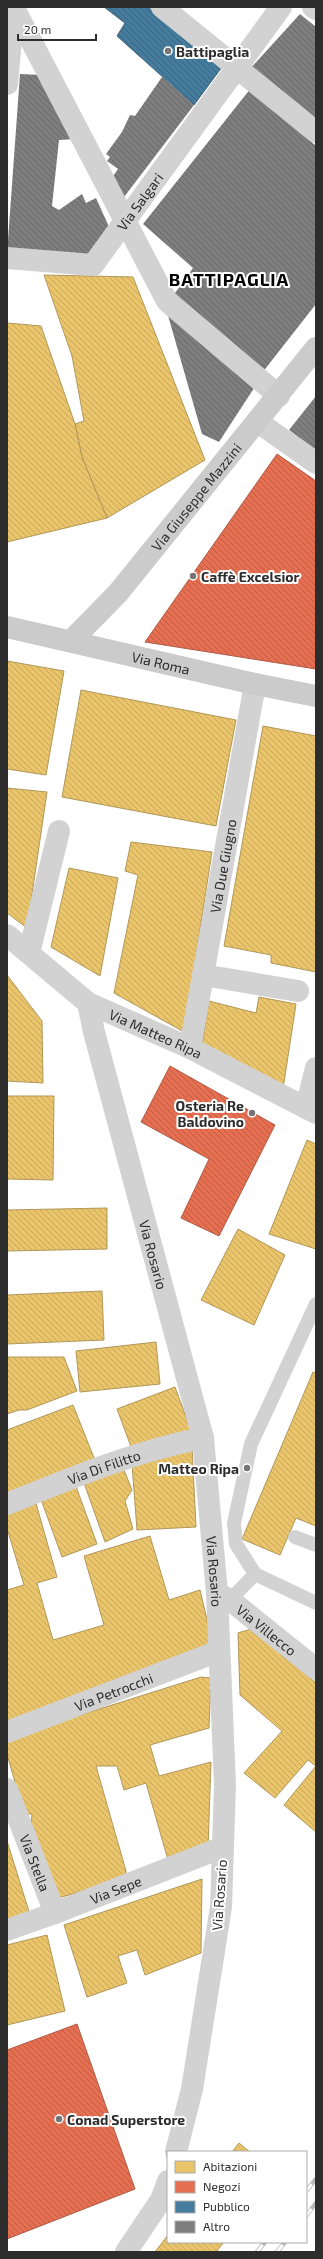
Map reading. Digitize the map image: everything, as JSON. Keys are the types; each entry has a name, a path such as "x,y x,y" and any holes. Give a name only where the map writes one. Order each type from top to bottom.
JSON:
{"main road":[{"name":"Via Giuseppe Mazzini","path":"71,641 118,593 258,422 316,348"},
{"name":"Via Roma","path":"7,628 71,641 255,684 316,696"}],"street":[{"path":"162,7 316,132"},
{"name":"Via Salgari","path":"7,258 93,265 281,7"},
{"path":"7,84 9,47 14,8"},
{"path":"14,8 168,301 279,396"},
{"path":"258,422 316,464"},
{"name":"Via Due Giugno","path":"190,1048 255,684"},
{"path":"29,953 59,831"},
{"name":"Via Matteo Ripa","path":"7,935 88,1003 190,1048 311,1110"},
{"path":"203,975 298,992"},
{"name":"Via Rosario","path":"88,1003 94,1032 203,1438 223,1597 219,1651 225,1785 221,1907 192,2089 176,2151"},
{"path":"311,1110 316,1068"},
{"name":"Via Di Filitto","path":"7,1504 72,1478 166,1445 203,1438"},
{"name":"Via Villecco","path":"223,1597 316,1669"},
{"name":"Via Petrocchi","path":"7,1732 219,1651"},
{"name":"Via Stella","path":"7,1789 55,1913"},
{"name":"Via Sepe","path":"7,1930 55,1913 223,1847"},
{"path":"126,2252 160,2200 167,2183"}],"lane":[{"path":"316,1304 251,1444 234,1523 236,1544 255,1574 316,1603"},
{"path":"294,1537 316,1545"},
{"path":"223,1597 255,1574"}],"building: Abitazioni":[{"path":"44,275 133,277 205,460 107,518 82,457 75,424 84,421 72,356"},
{"path":"7,323 41,326 75,424 82,457 107,518 7,542"},
{"path":"7,661 64,671 46,775 7,769"},
{"path":"81,690 236,720 216,826 62,797"},
{"path":"263,726 316,736 316,972 271,963 271,955 224,946"},
{"path":"7,788 47,792 27,928 7,913"},
{"path":"131,842 212,852 184,1032 114,993 138,875 125,871"},
{"path":"69,868 118,878 100,976 51,947"},
{"path":"7,975 42,1021 43,1083 7,1081"},
{"path":"259,997 296,1004 283,1089 202,1045 209,1001 256,1013"},
{"path":"7,1096 54,1096 53,1180 7,1179"},
{"path":"307,1140 316,1144 316,1249 269,1234"},
{"path":"107,1208 107,1249 7,1251 7,1210"},
{"path":"238,1229 285,1255 254,1325 201,1300"},
{"path":"102,1291 104,1340 7,1344 7,1295"},
{"path":"156,1342 160,1384 80,1392 76,1351"},
{"path":"7,1357 64,1357 77,1391 27,1410 19,1410 7,1414"},
{"path":"313,1372 316,1373 316,1526 296,1518 280,1555 242,1539"},
{"path":"175,1387 191,1430 133,1452 117,1409"},
{"path":"73,1405 96,1463 7,1497 7,1430"},
{"path":"192,1446 196,1527 137,1530 132,1464"},
{"path":"122,1465 132,1490 125,1501 133,1529 105,1542 83,1480"},
{"path":"74,1481 97,1544 62,1557 39,1494"},
{"path":"35,1500 57,1577 37,1583 53,1640 104,1625 84,1556 150,1536 169,1600 200,1590 214,1649 7,1725 7,1590 24,1585 7,1528 7,1508"},
{"path":"251,1629 316,1683 316,1766 308,1760 275,1798 244,1773 282,1731 240,1695 238,1633"},
{"path":"201,1677 211,1678 209,1728 150,1745 159,1776 211,1762 208,1848 168,1860 146,1783 124,1790 117,1766 96,1766 126,1871 126,1878 52,1900 31,1827 32,1814 24,1814 7,1754 7,1738"},
{"path":"316,1766 316,1832 284,1805"},
{"path":"7,1841 31,1918 7,1926"},
{"path":"202,1879 201,1953 145,1975 137,1950 118,1956 127,1983 87,1997 64,1925"},
{"path":"47,1935 65,2011 7,2025 7,1945"},
{"path":"239,2143 249,2151 233,2151"},
{"path":"167,2236 167,2243 223,2243 216,2252 155,2252"}],"building: Negozi":[{"path":"277,454 316,481 316,669 145,642"},
{"path":"170,1066 275,1125 219,1236 181,1218 209,1159 141,1122"},
{"name":"Conad Superstore","path":"77,2024 135,2189 7,2239 7,2050"}],"building: Pubblico":[{"name":"Battipaglia","path":"104,7 148,7 222,67 194,105 117,36 125,23"}],"building: Altro":[{"path":"300,14 316,27 316,125 248,71"},
{"path":"20,74 41,75 76,139 59,140 52,206 59,210 82,194 86,203 96,198 110,229 88,257 7,254"},
{"path":"162,77 194,105 121,201 109,182 118,169 107,161 110,157 106,154 122,132 130,115 135,116"},
{"path":"251,88 316,146 316,304 262,373 170,300 193,268 143,224"},
{"path":"167,312 256,385 219,442 202,434"},
{"path":"316,396 316,450 289,430"}],"railway":[{"path":"307,2190 316,2179"},
{"path":"307,2215 316,2203"},
{"path":"257,2252 264,2243"},
{"path":"277,2252 284,2243"}],"place":[{"name":"Battipaglia","path":"168,51"},
{"name":"Caffè Excelsior","path":"193,576"},
{"name":"Osteria Re Baldovino","path":"252,1113"},
{"name":"Matteo Ripa","path":"247,1468"},
{"name":"Conad Superstore","path":"59,2119"}],"district":[{"name":"BATTIPAGLIA","path":"229,279"}]}
